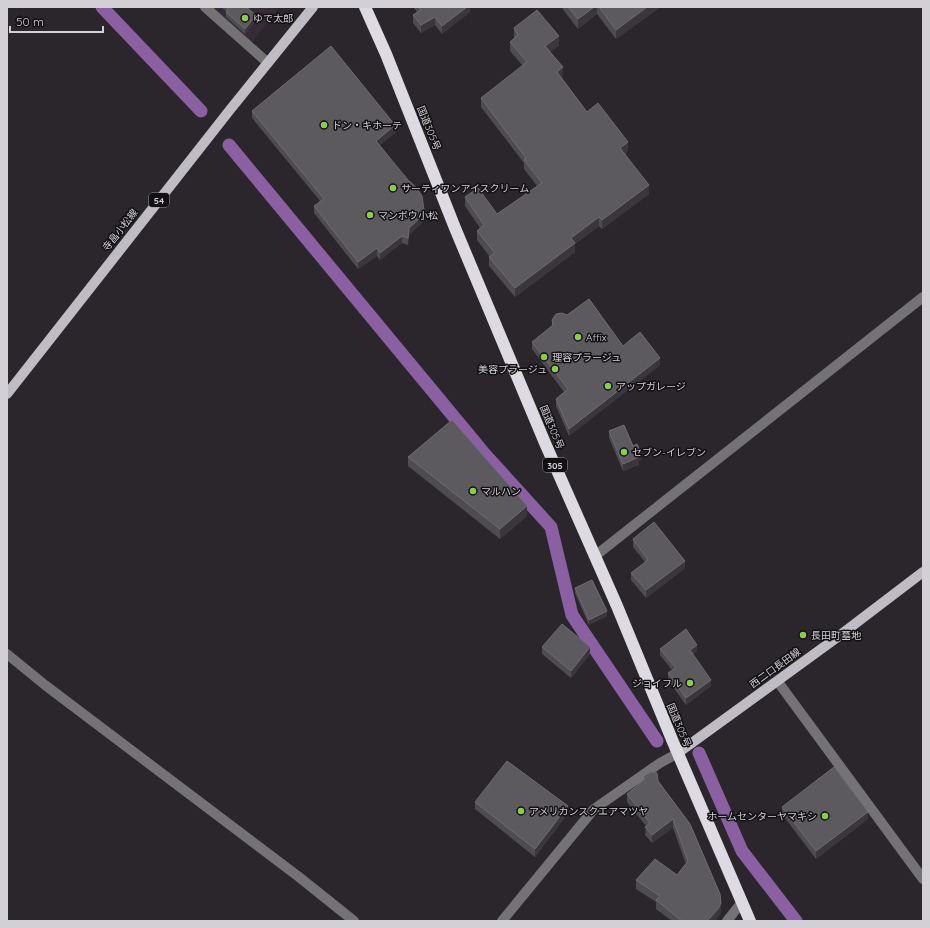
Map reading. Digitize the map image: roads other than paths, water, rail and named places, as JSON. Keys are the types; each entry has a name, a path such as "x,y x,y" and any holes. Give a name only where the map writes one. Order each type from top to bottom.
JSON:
{"highway":[{"name":"国道305号","path":"364,7 386,54 461,242 545,443 595,556 750,921"}],"main road":[{"name":"寺畠小松線","path":"7,394 313,7"},
{"name":"西二口長田線","path":"678,753 778,682 923,572"}],"street":[{"path":"204,7 268,63"},
{"path":"595,556 923,297"},
{"path":"7,654 45,685 300,877 354,921"},
{"path":"778,682 923,879"},
{"path":"502,921 594,809 660,763 678,753"},
{"path":"727,921 742,902"}],"waterway":[{"path":"102,7 201,111"},
{"path":"229,145 483,452 551,527 572,615 657,741"},
{"path":"699,753 742,851 796,921"}],"place":[{"name":"ゆで太郎","path":"245,18"},
{"name":"ドン・キホーテ","path":"324,125"},
{"name":"サーティワンアイスクリーム","path":"393,188"},
{"name":"マンボウ小松","path":"370,215"},
{"name":"Affix","path":"578,337"},
{"name":"理容プラージュ","path":"544,357"},
{"name":"美容プラージュ","path":"555,369"},
{"name":"アップガレージ","path":"608,386"},
{"name":"セブン-イレブン","path":"624,452"},
{"name":"マルハン","path":"473,491"},
{"name":"長田町墓地","path":"803,635"},
{"name":"ジョイフル","path":"690,683"},
{"name":"アメリカンスクエアマツヤ","path":"521,811"},
{"name":"ホームセンターヤマキシ","path":"825,816"}]}
